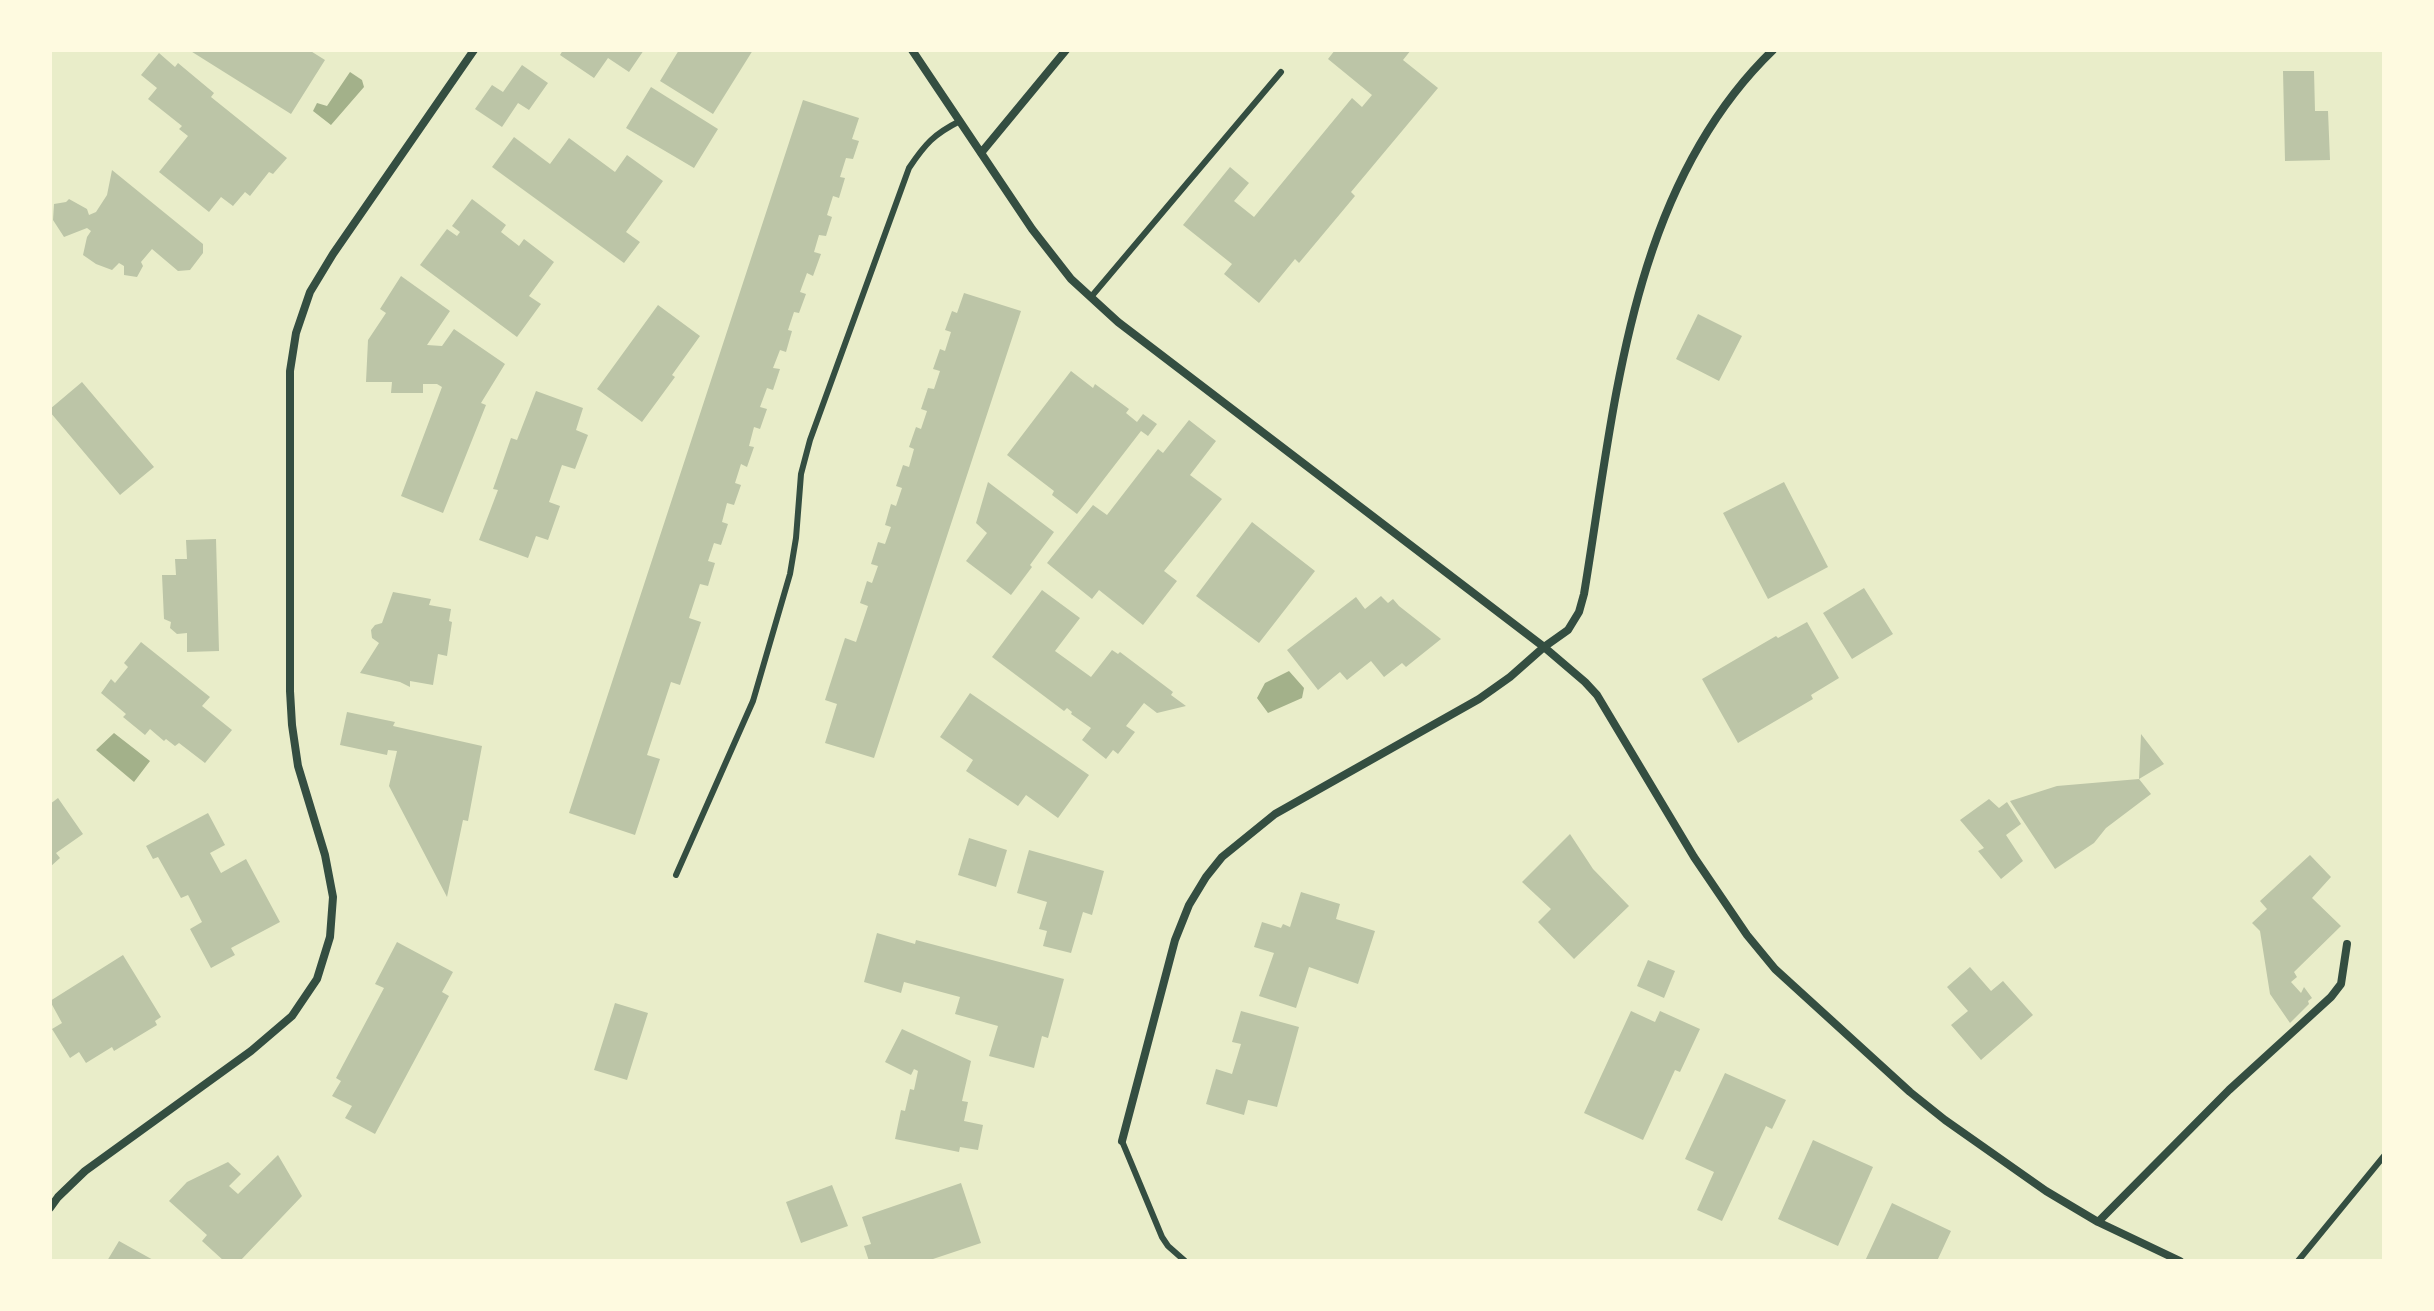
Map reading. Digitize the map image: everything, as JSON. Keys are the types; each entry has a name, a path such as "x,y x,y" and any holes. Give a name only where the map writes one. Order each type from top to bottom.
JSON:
{"street":[{"path":"50,1208 85,1171 262,1042 292,1016 317,979 330,937 333,897 325,855 298,766 292,725 290,371 296,333 310,292 333,254 474,50"},
{"path":"912,50 1032,229 1071,279 1118,322 1544,647 1585,682 1597,695 1694,857 1747,935 1775,969 1945,1120 2046,1191 2098,1222 2180,1261"},
{"path":"981,153 1066,50"},
{"path":"1122,1141 1175,940 1189,905 1222,857 1275,814 1479,699 1568,630 1579,612 1626,349 1648,261 1669,203 1710,125 1770,51"},
{"path":"2098,1222 2229,1090 2331,997 2341,984 2347,944"}],"lane":[{"path":"1091,297 1281,72"},
{"path":"676,875 753,701 790,574 801,474 810,440 909,168 937,133 960,121"},
{"path":"1122,1141 1162,1237 1185,1261"},
{"path":"2298,1261 2384,1156"}],"shaded area":[{"path":"350,72 362,80 364,87 331,125 313,111 317,103 327,106"},
{"path":"1289,671 1304,688 1302,698 1268,713 1257,698 1265,683"},
{"path":"114,733 150,761 134,782 96,750"}],"building":[{"path":"189,50 309,50 325,60 291,114"},
{"path":"563,50 644,50 629,72 608,58 594,78 560,55"},
{"path":"679,50 753,50 713,114 660,81"},
{"path":"1335,50 1411,50 1403,60 1438,88 1351,192 1355,196 1299,263 1295,259 1259,303 1224,274 1232,264 1183,225 1230,167 1249,183 1234,201 1254,217 1352,98 1362,107 1372,95 1328,59"},
{"path":"159,53 175,67 178,63 214,93 211,97 287,158 273,174 269,172 250,196 245,192 233,206 221,197 209,212 159,172 188,136 179,129 182,126 148,99 157,88 141,75"},
{"path":"522,65 548,83 529,110 518,103 502,127 475,109 492,85 503,92"},
{"path":"2283,71 2314,71 2315,111 2328,111 2330,160 2285,161"},
{"path":"651,87 718,129 694,168 626,128"},
{"path":"803,100 859,118 852,139 859,141 853,159 846,158 840,177 845,178 839,198 833,196 827,215 832,217 826,236 819,235 814,252 821,254 813,276 807,273 800,292 806,294 799,313 794,312 786,352 780,350 773,368 780,369 773,390 767,388 760,407 767,409 760,429 754,427 749,446 754,447 747,467 741,464 735,483 741,485 734,505 727,503 722,522 728,524 721,545 714,543 708,561 715,563 708,586 700,584 689,618 701,622 680,685 671,682 647,755 660,759 635,835 569,813"},
{"path":"514,137 550,164 569,138 615,172 627,155 663,181 626,232 640,242 624,263 492,167"},
{"path":"112,170 203,244 203,253 190,270 178,271 152,249 141,262 143,266 137,277 124,275 124,266 119,263 112,270 83,255 91,231 87,228 64,237 53,220 54,204 69,199 87,209 89,215 96,212 107,195"},
{"path":"472,199 506,225 501,232 519,246 524,239 554,262 529,296 541,304 517,337 420,265 447,229 457,236 460,232 452,226"},
{"path":"401,276 450,311 427,345 442,346 454,329 505,364 481,403 486,405 443,513 401,496 442,387 423,384 423,393 391,393 392,382 366,382 368,340 386,313 380,309"},
{"path":"964,293 1021,311 874,758 825,743 837,704 825,700 845,638 856,642 868,606 860,603 867,581 872,583 878,566 871,564 878,542 885,544 891,527 885,525 891,504 896,506 902,488 896,486 903,465 909,467 914,449 909,447 916,427 921,429 927,411 921,409 928,388 934,389 940,371 933,369 940,349 945,351 951,332 945,330 952,311 957,313"},
{"path":"658,305 700,336 642,422 597,389"},
{"path":"1698,314 1742,336 1719,381 1676,359"},
{"path":"1071,371 1129,409 1126,413 1137,422 1143,414 1157,424 1148,436 1141,431 1077,514 1052,495 1054,491 1007,455"},
{"path":"82,382 154,467 120,495 50,412"},
{"path":"536,391 583,408 576,430 588,435 575,469 562,465 549,502 560,506 548,540 536,536 528,558 479,540 498,490 493,489 511,438 517,440"},
{"path":"1189,420 1216,441 1190,475 1222,499 1164,571 1177,581 1143,625 1099,590 1092,599 1047,563 1093,505 1107,515 1158,449 1163,453"},
{"path":"988,482 1054,532 1011,595 966,561 987,533 976,523"},
{"path":"1784,482 1828,567 1768,599 1723,513"},
{"path":"1252,522 1315,571 1259,643 1196,596"},
{"path":"216,539 219,651 187,652 187,633 177,634 170,628 171,622 164,619 162,575 176,575 175,559 187,559 186,540"},
{"path":"1864,588 1893,634 1852,659 1823,613"},
{"path":"1042,590 1080,618 1055,651 1091,677 1112,650 1118,654 1120,652 1173,692 1171,695 1186,706 1157,713 1144,703 1126,726 1135,732 1118,754 1113,750 1106,759 1082,740 1091,728 992,657"},
{"path":"393,592 431,599 429,605 451,609 447,656 438,654 433,685 410,681 410,687 360,673 379,643 372,638 371,630 382,623"},
{"path":"1381,596 1388,603 1393,599 1441,639 1406,667 1402,663 1384,677 1371,661 1347,680 1340,672 1318,690 1287,650 1356,597 1365,609"},
{"path":"1807,622 1839,678 1811,695 1813,699 1738,743 1702,679 1776,636 1778,638"},
{"path":"141,642 210,697 202,706 232,730 205,763 179,743 175,746 166,739 164,741 150,729 145,735 101,693 111,679 115,683 128,667 124,663"},
{"path":"970,693 1089,775 1058,818 1026,795 1018,806 966,771 973,760 940,737"},
{"path":"347,712 482,746 468,821 463,820 447,897 389,786 397,751 388,750 387,755 340,745"},
{"path":"2141,734 2164,764 2139,779"},
{"path":"2139,779 2151,794 2106,828 2094,843 2055,869 2010,801 2057,786"},
{"path":"58,798 83,834 56,853 60,858 50,867 50,804"},
{"path":"1989,799 1999,808 2007,802 2021,824 2006,835 2023,861 2001,879 1978,851 1984,848 1960,820"},
{"path":"208,813 225,845 210,853 221,873 246,859 280,922 231,948 235,955 211,968 190,929 202,922 188,895 181,898 158,857 153,859 146,846"},
{"path":"1570,834 1593,869 1629,906 1574,959 1538,922 1551,909 1522,882"},
{"path":"969,838 1007,850 996,887 958,875"},
{"path":"1029,850 1104,871 1092,915 1083,912 1071,953 1043,946 1047,931 1039,929 1047,902 1017,893"},
{"path":"2310,855 2331,877 2312,898 2341,926 2294,972 2297,977 2291,982 2301,993 2304,987 2312,998 2290,1023 2270,994 2260,931 2252,923 2267,909 2260,901"},
{"path":"1301,892 1340,904 1336,919 1375,931 1358,984 1309,967 1296,1008 1259,996 1274,953 1254,947 1262,922 1281,928 1283,924 1290,927"},
{"path":"877,933 915,944 916,940 1064,979 1048,1038 1042,1036 1034,1068 989,1056 998,1026 955,1014 960,997 904,982 901,993 864,982"},
{"path":"397,942 453,972 442,992 449,996 375,1134 345,1118 352,1106 332,1096 341,1081 336,1078 384,988 375,984"},
{"path":"123,955 161,1017 155,1021 157,1025 114,1051 112,1047 86,1063 79,1052 70,1058 52,1029 62,1023 50,1001"},
{"path":"1648,960 1675,971 1664,998 1637,986"},
{"path":"1970,967 1991,991 2003,981 2033,1015 1981,1060 1951,1025 1968,1011 1947,987"},
{"path":"615,1003 648,1013 627,1080 594,1070"},
{"path":"1241,1011 1299,1027 1277,1107 1248,1100 1244,1115 1206,1104 1216,1069 1232,1074 1241,1044 1232,1042"},
{"path":"1631,1011 1655,1022 1660,1011 1700,1029 1680,1072 1675,1070 1643,1140 1584,1113"},
{"path":"902,1029 971,1061 962,1101 968,1102 964,1121 983,1125 978,1150 960,1147 959,1152 895,1139 901,1110 905,1111 918,1071 914,1069 911,1075 885,1062"},
{"path":"1725,1073 1786,1100 1772,1129 1766,1126 1722,1221 1697,1210 1714,1172 1685,1159"},
{"path":"1813,1140 1873,1167 1838,1246 1778,1219"},
{"path":"278,1155 302,1196 240,1261 224,1261 202,1241 207,1235 169,1201 187,1182 228,1162 241,1174 229,1186 238,1194"},
{"path":"961,1183 981,1243 927,1261 869,1261 864,1246 871,1244 862,1217"},
{"path":"832,1185 848,1226 801,1243 786,1202"},
{"path":"1892,1203 1951,1231 1937,1261 1865,1261"},
{"path":"119,1241 155,1261 107,1261"}]}
